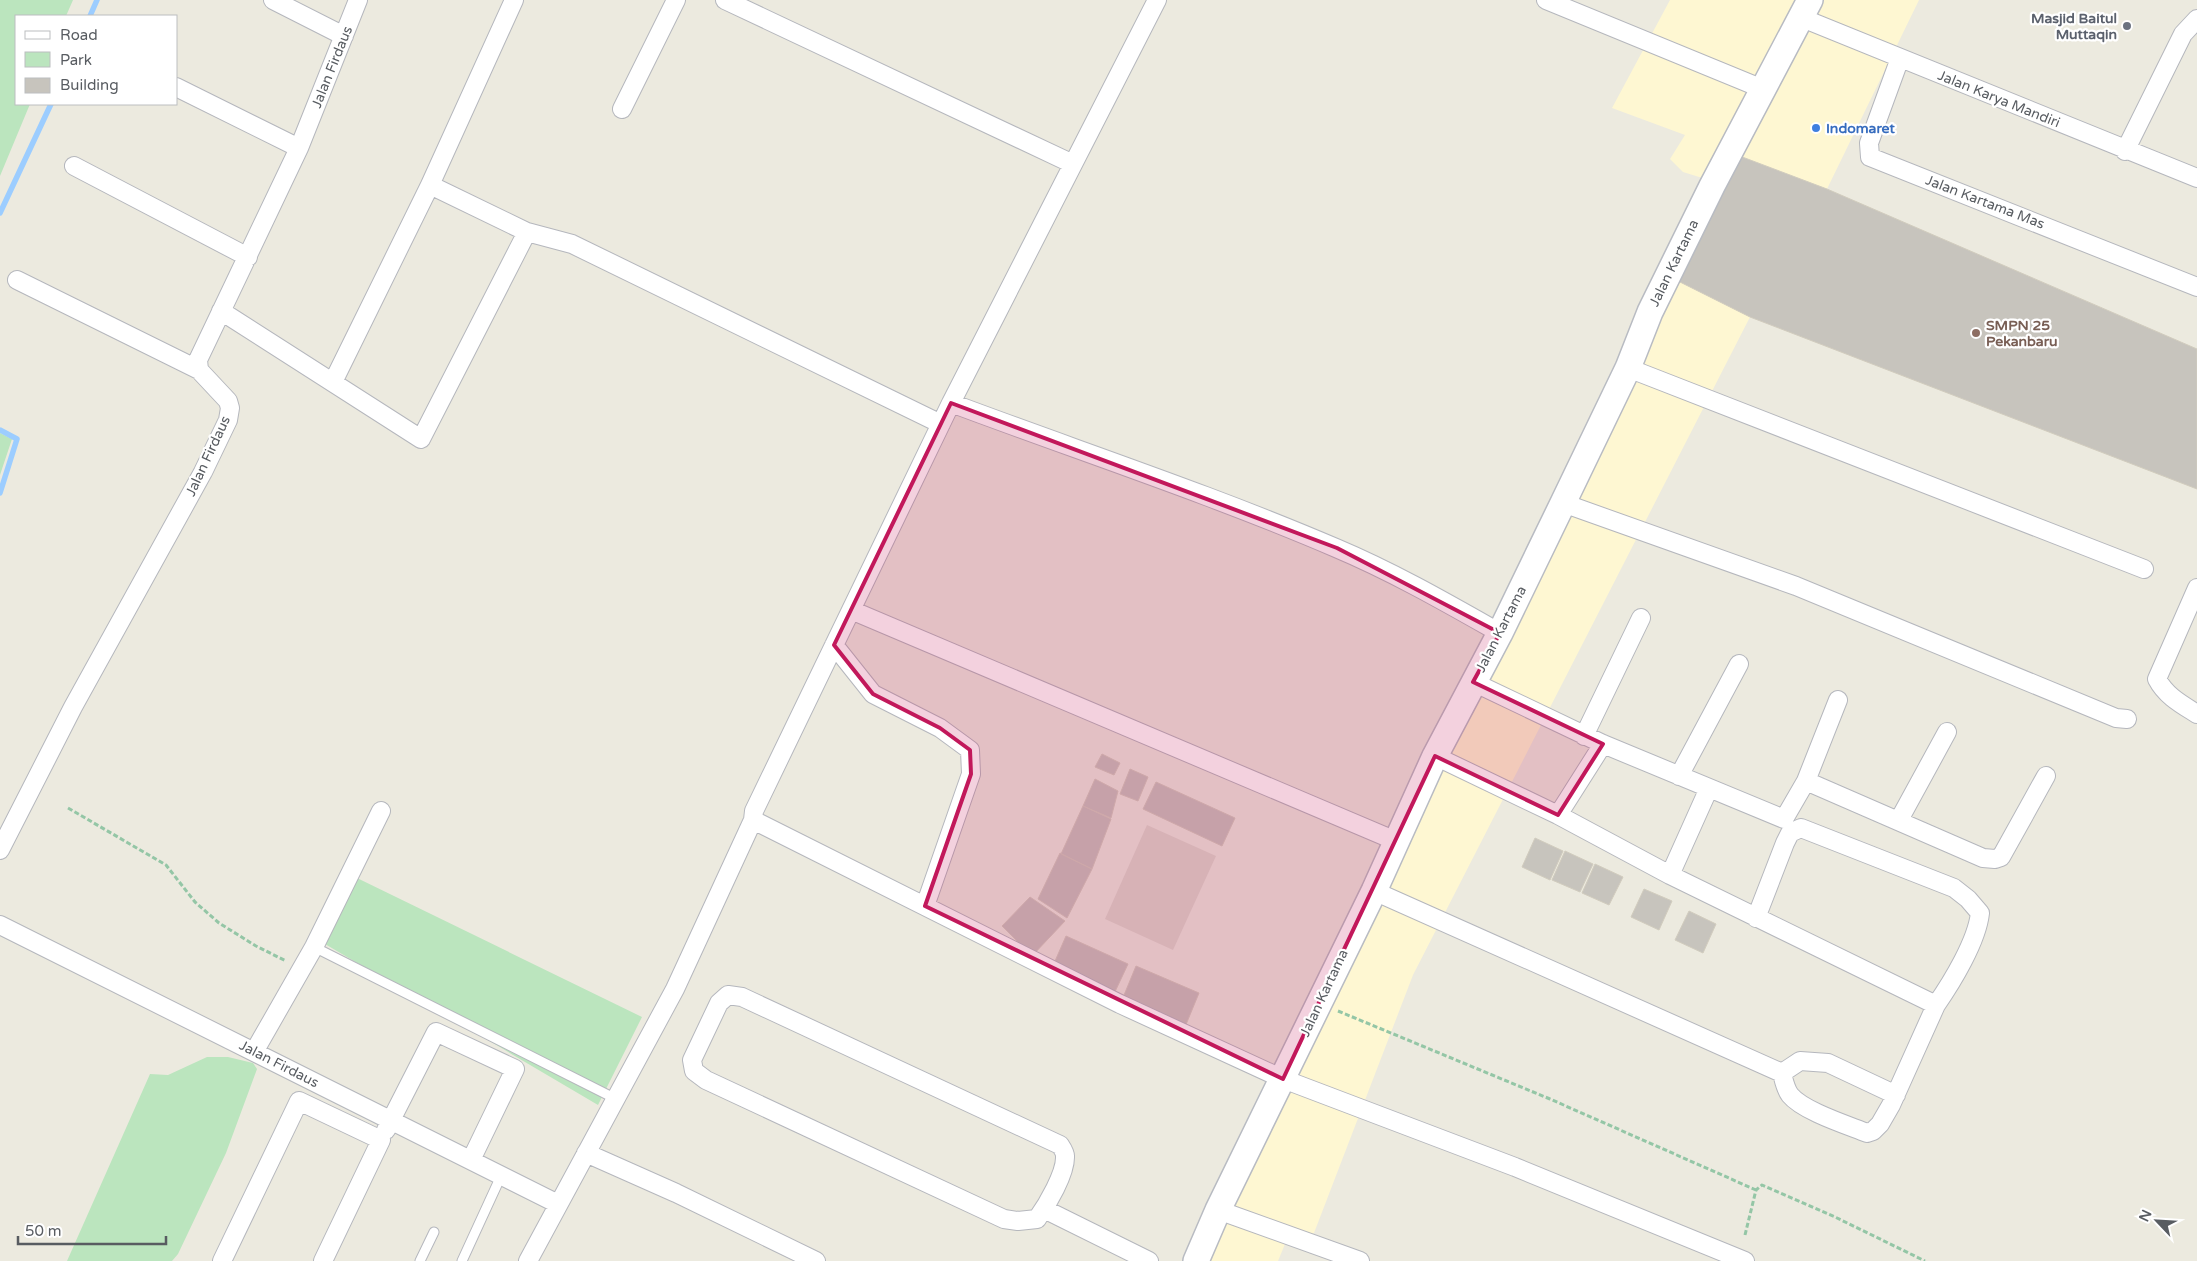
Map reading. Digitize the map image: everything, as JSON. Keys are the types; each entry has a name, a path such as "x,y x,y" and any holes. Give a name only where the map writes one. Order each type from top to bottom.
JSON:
{"main road":[{"name":"Jalan Kartama","path":"1196,1261 1218,1210 1374,891 1436,756 1500,633 1628,368 1650,312 1763,89 1806,9"}],"street":[{"path":"273,0 344,36"},
{"name":"Jalan Firdaus","path":"0,850 73,707 203,472 228,420 230,408 228,401 199,370 198,360 299,148 358,0"},
{"path":"332,382 430,185 514,0"},
{"path":"622,109 676,0"},
{"path":"726,0 1073,164"},
{"path":"528,1261 675,989 753,820 754,811 951,403 1157,0"},
{"path":"1546,0 1763,89"},
{"name":"Jalan Karya Mandiri","path":"1806,9 1900,58 2125,151 2197,178"},
{"path":"2125,151 2183,34 2197,19"},
{"name":"Jalan Kartama Mas","path":"1900,58 1869,144 1870,157 2197,286"},
{"path":"178,88 299,148"},
{"path":"74,166 248,257"},
{"path":"430,185 527,232 572,244 941,424"},
{"path":"221,311 421,439 527,232"},
{"path":"17,280 199,370"},
{"path":"1628,368 2103,555 2144,569"},
{"path":"951,403 1195,492 1337,548 1422,589 1500,633"},
{"path":"1563,503 1796,586 2116,718 2126,719"},
{"path":"2197,588 2157,679 2162,689 2197,714"},
{"path":"851,610 1396,842"},
{"path":"1584,736 1641,618"},
{"path":"834,645 873,694 940,728 970,750 971,774 925,906"},
{"path":"1679,776 1739,664"},
{"path":"1473,682 1584,736 1784,819 1806,782 1838,700"},
{"path":"1898,820 1947,732"},
{"path":"1558,815 1603,744"},
{"path":"1436,756 1558,815 1670,875 1756,918 1936,1005"},
{"path":"1806,782 1983,858 1995,860 2001,857 2046,776"},
{"path":"1670,875 1709,788"},
{"path":"254,1052 314,947 381,811"},
{"path":"753,820 1120,1004 1283,1079 1515,1167 1745,1261"},
{"path":"1756,918 1785,843 1790,833 1801,828 1954,888 1968,898 1980,913 1980,922 1956,972 1936,1005 1896,1095 1880,1124 1866,1133 1827,1118 1792,1097 1785,1087 1782,1073"},
{"path":"1374,891 1782,1073"},
{"name":"Jalan Firdaus","path":"0,925 558,1204"},
{"path":"728,995 742,997 1060,1145 1065,1156 1061,1173 1044,1209 1037,1219 1018,1221 1004,1219 706,1080 694,1071 692,1060 719,1003 728,995"},
{"path":"323,1261 381,1140 436,1032 515,1069 471,1160"},
{"path":"1782,1073 1800,1061 1828,1063 1896,1095"},
{"path":"222,1261 299,1101 381,1140"},
{"path":"586,1153 676,1193 816,1261"},
{"path":"1044,1209 1149,1261"},
{"path":"1218,1210 1360,1261"}],"lane":[{"path":"314,947 616,1099"},
{"path":"462,1261 502,1176"},
{"path":"420,1261 434,1232"}],"path":[{"path":"68,808 166,865 195,902 219,923 256,946 301,969"},
{"path":"1319,1003 1550,1098 1756,1190"},
{"path":"1745,1235 1756,1190 1762,1184 1925,1261"}],"highlighted area":[{"path":"951,403 1337,548 1500,633 1473,682 1603,744 1558,815 1435,756 1283,1079 925,906 971,774 970,750 940,728 873,694 834,645"}],"shaded area":[{"path":"1670,0 1919,0 1827,189 1737,156 1722,184 1683,172 1670,159 1685,135 1612,108"},
{"path":"1678,281 1750,317 1413,975 1314,1233 1285,1244 1278,1261 1206,1261"},
{"path":"1147,825 1216,856 1173,950 1105,919"}],"green space":[{"path":"0,0 73,0 66,15 15,15 15,105 30,105 0,176"},
{"path":"0,433 12,439 0,475"},
{"path":"357,878 642,1017 598,1105 325,944"},
{"path":"207,1057 228,1057 253,1063 257,1069 226,1153 178,1254 172,1261 67,1261 150,1074 168,1075"}],"building":[{"name":"SMPN 25 Pekanbaru","path":"1737,155 1827,189 2197,349 2197,489 1750,317 1678,281"},
{"path":"1102,754 1120,763 1114,775 1095,767"},
{"path":"1130,769 1148,777 1138,801 1120,794"},
{"path":"1095,779 1118,791 1111,818 1083,806"},
{"path":"1156,782 1235,818 1222,846 1143,809"},
{"path":"1083,806 1111,819 1092,869 1061,854"},
{"path":"1535,838 1563,851 1550,880 1522,867"},
{"path":"1565,851 1593,864 1580,892 1552,880"},
{"path":"1060,853 1092,869 1067,918 1038,899"},
{"path":"1595,864 1623,877 1609,905 1582,893"},
{"path":"1644,889 1672,901 1659,930 1631,917"},
{"path":"1030,897 1065,921 1032,956 1002,926"},
{"path":"1689,911 1716,924 1703,953 1675,940"},
{"path":"1066,936 1128,964 1113,996 1052,968"},
{"path":"1136,966 1199,993 1185,1027 1122,1000"}],"waterway":[{"path":"90,15 97,0"},
{"path":"0,213 51,105"},
{"path":"0,430 17,439 0,493"}],"place":[{"name":"Masjid Baitul Muttaqin","path":"2127,26"},
{"name":"Indomaret","path":"1816,128"},
{"name":"SMPN 25 Pekanbaru","path":"1976,333"}]}
